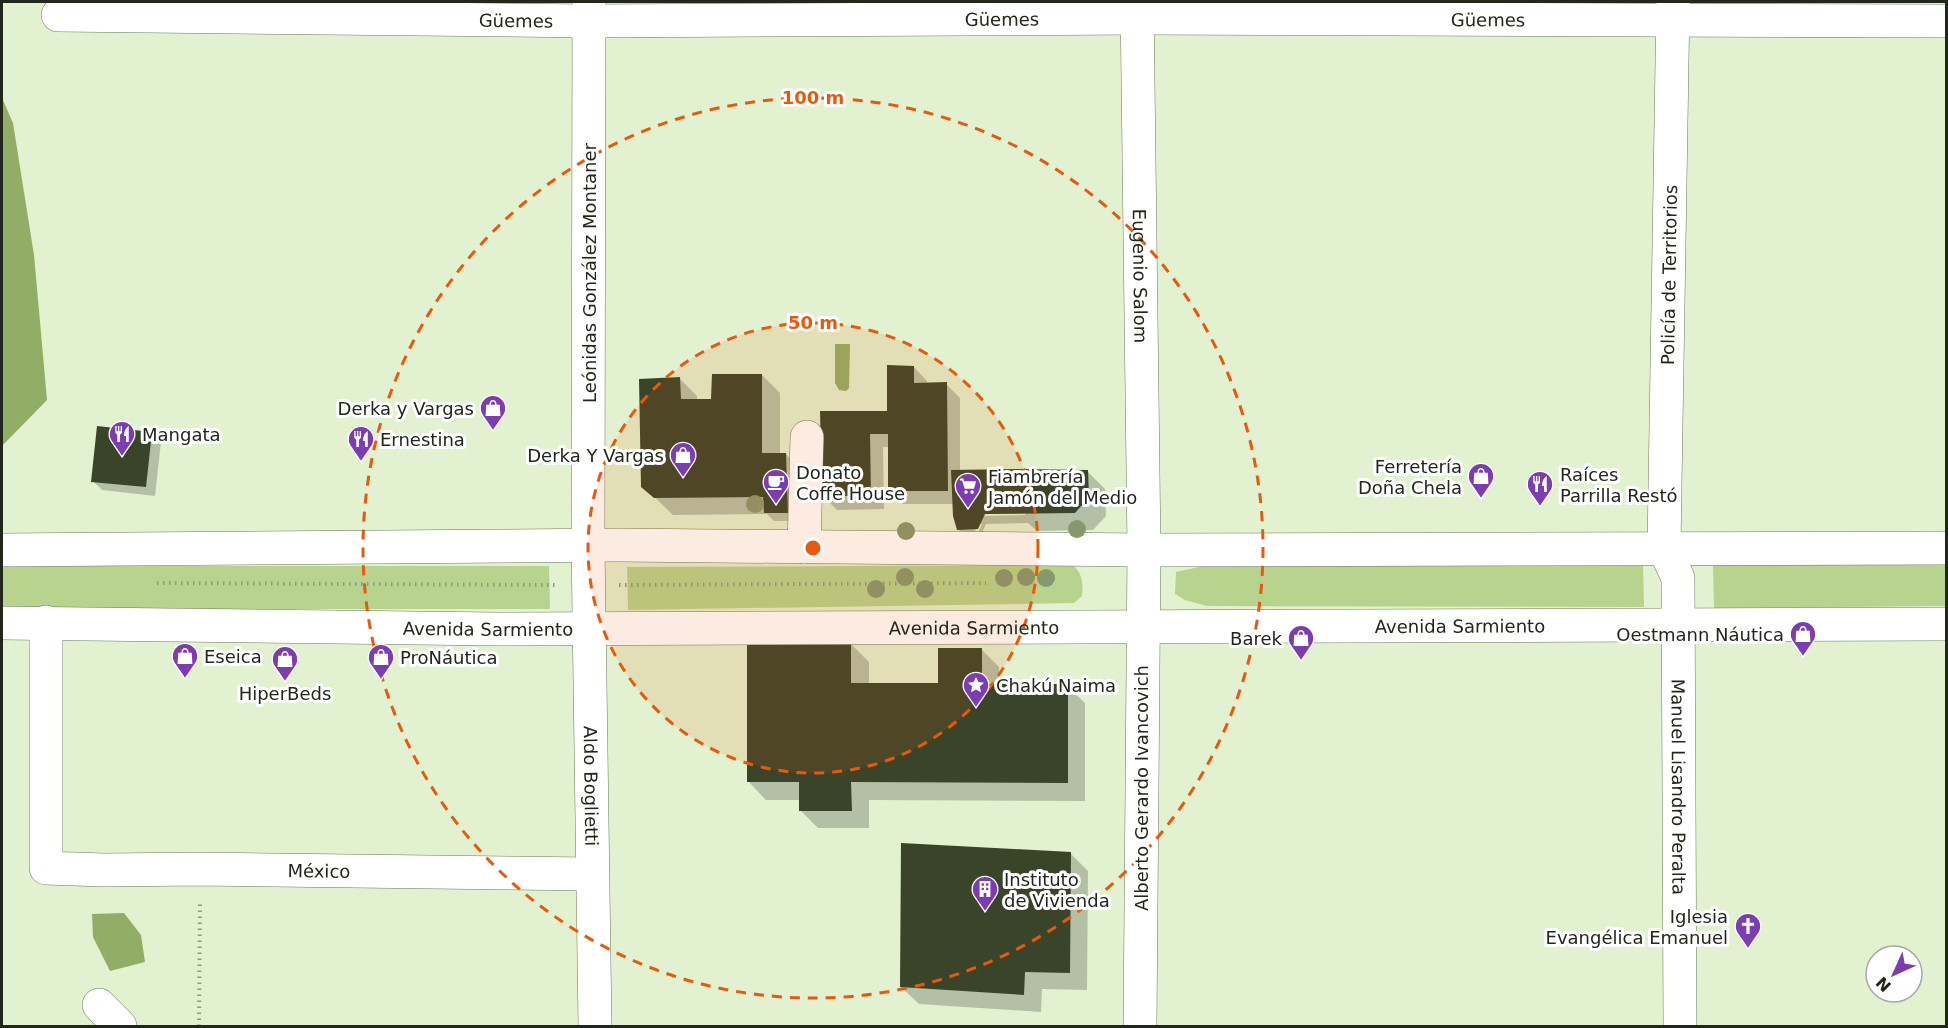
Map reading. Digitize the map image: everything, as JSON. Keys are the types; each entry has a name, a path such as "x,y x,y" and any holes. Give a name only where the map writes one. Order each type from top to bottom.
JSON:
{"street":[{"name":"Eugenio Salom","path":"1138,10 1144,550"},
{"name":"Güemes","path":"58,15 589,11 1674,11 1947,21"},
{"name":"Leónidas González Montaner","path":"588,545 589,11"},
{"name":"Policía de Territorios","path":"1664,548 1674,11"},
{"path":"804,547 807,438"},
{"path":"2,550 588,545 1144,550 1947,548"},
{"name":"Aldo Boglietti","path":"588,545 595,1026"},
{"name":"Manuel Lisandro Peralta","path":"1664,548 1678,578 1680,1026"},
{"name":"Alberto Gerardo Ivancovich","path":"1140,1026 1144,550"},
{"name":"México","path":"46,622 46,868 592,874"},
{"name":"Avenida Sarmiento","path":"2,623 497,629 1947,624"}],"path":[{"path":"156,583 627,585"},
{"path":"199,1026 200,869"}],"shaded area":[{"path":"2,98 13,123 34,255 47,400 2,446"},
{"path":"835,344 850,344 849,388 846,391 839,390 835,383"},
{"path":"1946,562 1946,606 1714,608 1713,565"},
{"path":"1643,564 1644,607 1207,606 1185,600 1175,594 1176,572 1208,565"},
{"path":"1073,565 1082,579 1082,596 1074,603 628,610 627,567"},
{"path":"2,566 549,566 550,609 2,609"},
{"path":"124,913 141,935 145,962 110,971 93,937 92,914"}],"building":[{"path":"887,365 914,366 914,383 947,382 948,491 888,491 888,434 870,434 871,496 822,496 820,411 887,411"},
{"path":"712,374 762,374 762,453 786,453 788,513 764,513 763,497 654,498 641,487 639,379 680,377 681,399 711,399"},
{"name":"Mangata","path":"97,426 152,432 146,487 91,482"},
{"path":"951,470 1088,470 1089,497 1075,513 985,514 978,529 957,530 953,516"},
{"path":"747,643 851,643 851,683 938,683 938,648 982,648 982,684 1068,684 1068,783 851,782 852,811 799,811 799,782 747,782"},
{"name":"Instituto de Vivienda","path":"901,843 1071,852 1070,973 1025,972 1024,995 900,987"}],"place":[{"name":"Derka y Vargas","path":"493,431"},
{"name":"Mangata","path":"122,457"},
{"name":"Ernestina","path":"361,462"},
{"name":"Derka Y Vargas","path":"683,478"},
{"name":"Ferretería Doña Chela","path":"1481,499"},
{"name":"Donato Coffe House","path":"776,505"},
{"name":"Raíces Parrilla Restó","path":"1540,507"},
{"name":"Fiambrería Jamón del Medio","path":"968,509"},
{"name":"Oestmann Náutica","path":"1803,657"},
{"name":"Barek","path":"1301,661"},
{"name":"Eseica","path":"185,679"},
{"name":"ProNáutica","path":"381,680"},
{"name":"HiperBeds","path":"285,682"},
{"name":"Chakú Naima","path":"976,708"},
{"name":"Instituto de Vivienda","path":"985,912"},
{"name":"Iglesia Evangélica Emanuel","path":"1748,949"}]}
